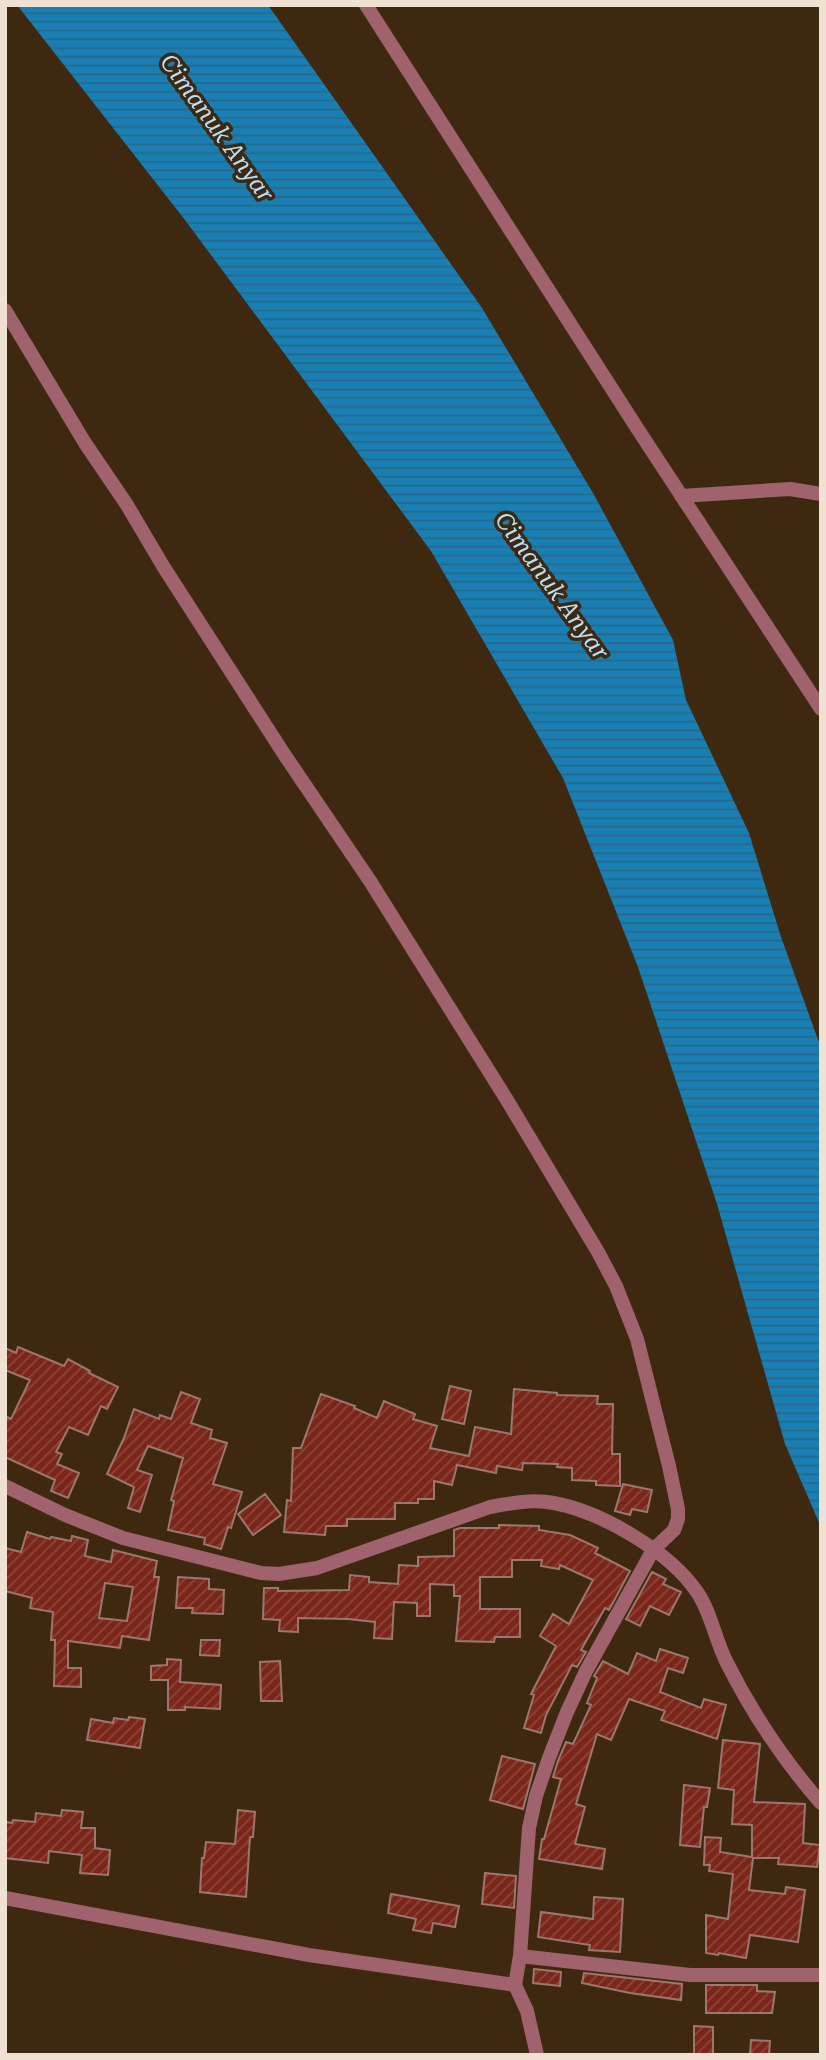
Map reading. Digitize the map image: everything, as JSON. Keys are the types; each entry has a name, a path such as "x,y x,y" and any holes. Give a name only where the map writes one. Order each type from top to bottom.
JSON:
{"street":[{"path":"366,5 821,709"},
{"path":"5,310 85,443 370,881 554,1177 616,1286 637,1339 678,1509 674,1530 653,1550 586,1671 540,1783 529,1828 520,1956 515,1985 527,2011 537,2055"},
{"path":"681,496 790,489 821,494"},
{"path":"5,1486 65,1515 123,1538 261,1573 279,1574 317,1568 447,1521 516,1502 553,1503 573,1508 623,1531 653,1550 676,1567 698,1593 719,1647 738,1684 804,1784 821,1803"},
{"path":"5,1898 309,1955 515,1985"},
{"path":"520,1956 690,1975 821,1975"}],"water":[{"name":"Cimanuk Anyar","path":"17,5 268,5 482,308 593,493 673,640 686,700 749,833 781,937 821,1048 821,1527 785,1444 717,1204 638,967 563,778 431,551 185,220"}],"building":[{"path":"18,1347 64,1366 68,1359 118,1387 107,1409 101,1406 88,1435 69,1427 56,1452 62,1454 57,1464 79,1473 68,1498 51,1491 55,1480 5,1457 5,1416 11,1419 30,1380 5,1370 5,1348 16,1353"},
{"path":"450,1386 471,1391 464,1424 442,1419"},
{"path":"514,1389 557,1395 598,1396 597,1404 613,1404 612,1454 620,1454 620,1486 572,1480 572,1468 557,1467 558,1464 523,1463 522,1470 497,1466 496,1473 457,1465 452,1485 434,1481 434,1499 418,1499 418,1503 395,1503 395,1519 347,1519 347,1526 326,1526 325,1535 284,1532 287,1500 291,1501 293,1448 301,1448 321,1394 355,1406 354,1408 377,1418 384,1401 415,1414 413,1419 437,1426 430,1448 469,1456 475,1427 511,1434"},
{"path":"181,1392 200,1399 191,1423 212,1430 210,1438 227,1443 213,1484 242,1492 231,1528 228,1527 221,1549 204,1544 205,1538 168,1530 174,1501 171,1500 183,1458 148,1446 137,1470 152,1475 140,1512 128,1508 134,1487 107,1474 134,1409 159,1419 160,1415 171,1419"},
{"path":"623,1484 652,1490 647,1512 632,1509 630,1515 615,1511"},
{"path":"265,1494 281,1515 253,1535 238,1514"},
{"path":"499,1525 539,1526 539,1530 570,1535 598,1548 595,1553 630,1571 609,1610 605,1608 581,1650 586,1652 577,1667 572,1665 546,1715 541,1733 524,1728 534,1695 531,1694 556,1646 540,1636 553,1614 569,1624 593,1580 560,1565 559,1569 541,1566 542,1560 512,1560 512,1577 480,1577 480,1609 520,1609 520,1637 495,1637 494,1642 456,1641 460,1596 454,1596 454,1585 430,1584 430,1616 417,1616 417,1603 394,1602 392,1639 374,1638 375,1622 298,1618 298,1632 279,1631 280,1620 263,1619 264,1588 278,1588 278,1591 349,1590 350,1575 369,1577 369,1582 398,1584 399,1565 418,1566 418,1557 454,1556 454,1530 499,1528"},
{"path":"27,1532 50,1539 71,1541 72,1536 88,1540 85,1556 111,1562 113,1550 157,1561 154,1577 159,1577 149,1640 122,1636 120,1648 68,1641 68,1668 81,1668 81,1687 54,1686 55,1640 51,1640 53,1612 30,1608 32,1598 5,1591 5,1548 21,1552","holes":["105,1583 133,1587 127,1621 99,1618"]},
{"path":"652,1572 666,1579 663,1584 681,1592 669,1615 650,1606 640,1626 626,1619"},
{"path":"178,1577 209,1579 209,1589 224,1590 223,1614 192,1613 193,1608 176,1608"},
{"path":"201,1640 220,1640 219,1656 200,1655"},
{"path":"660,1649 688,1658 683,1673 668,1668 660,1692 701,1708 704,1699 726,1705 717,1739 661,1720 665,1711 629,1699 611,1740 597,1734 576,1804 585,1807 575,1844 605,1849 602,1869 539,1859 542,1839 561,1779 553,1777 566,1742 573,1744 591,1705 587,1703 597,1678 594,1676 603,1661 628,1674 637,1653 656,1661"},
{"path":"167,1659 181,1660 180,1682 221,1685 220,1709 185,1707 185,1710 168,1710 168,1680 151,1680 151,1666 167,1665"},
{"path":"280,1661 282,1701 261,1701 260,1662"},
{"path":"129,1717 145,1719 140,1748 87,1740 91,1719 113,1723 114,1718 128,1720"},
{"path":"723,1740 760,1744 754,1802 805,1804 803,1843 820,1845 817,1867 778,1864 779,1858 753,1858 749,1890 785,1894 786,1887 805,1890 798,1942 750,1935 746,1958 706,1953 706,1915 728,1919 733,1874 709,1871 710,1865 704,1865 705,1837 721,1838 720,1852 752,1857 752,1825 732,1824 734,1790 718,1788"},
{"path":"502,1756 535,1764 523,1809 490,1800"},
{"path":"684,1785 710,1788 707,1807 704,1807 700,1847 680,1845"},
{"path":"62,1810 83,1812 81,1828 95,1828 95,1848 110,1850 108,1875 80,1873 82,1855 49,1851 48,1863 5,1858 5,1822 35,1822 36,1813 61,1816"},
{"path":"238,1810 255,1812 253,1837 250,1837 246,1897 200,1892 206,1842 235,1844"},
{"path":"485,1873 516,1876 514,1908 482,1904"},
{"path":"391,1894 459,1906 455,1927 433,1923 431,1933 413,1930 416,1919 388,1913"},
{"path":"594,1897 623,1899 620,1952 589,1950 590,1945 538,1937 541,1912 593,1919"},
{"path":"534,1969 561,1972 560,1986 533,1983"},
{"path":"584,1973 682,1984 681,2000 582,1983"},
{"path":"706,1985 757,1985 757,1991 775,1992 772,2013 706,2013"},
{"path":"694,2026 713,2027 713,2055 694,2055"},
{"path":"751,2040 770,2041 769,2055 750,2055"}]}
